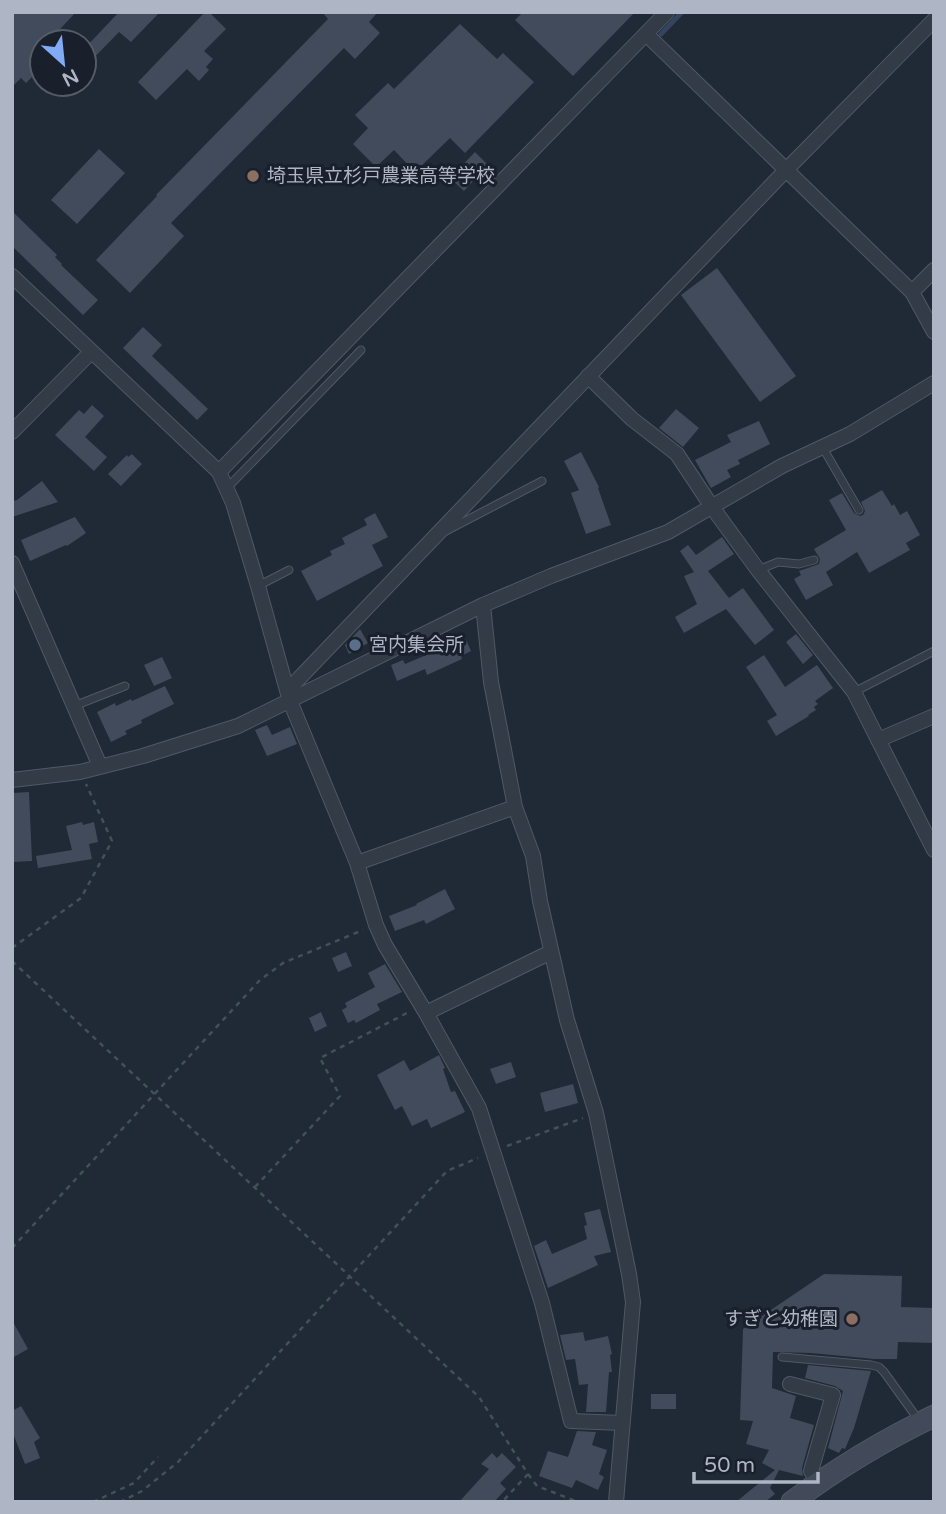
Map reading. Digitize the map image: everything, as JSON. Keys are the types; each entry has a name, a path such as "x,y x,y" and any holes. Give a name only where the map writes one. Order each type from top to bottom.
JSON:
{"main road":[{"path":"792,1502 889,1439 927,1419"}],"street":[{"path":"219,472 667,12"},
{"path":"289,695 433,538 786,170 934,20"},
{"path":"646,34 912,292 934,332"},
{"path":"912,292 934,270"},
{"path":"12,276 219,472 233,503 289,695 357,863 376,925 479,1108 542,1303 571,1421 622,1423"},
{"path":"12,432 91,352"},
{"path":"588,376 632,419 677,454 758,570 854,692 934,850"},
{"path":"12,780 80,772 143,756 238,726 289,695 482,605 668,532 782,466 850,434 934,383"},
{"path":"12,563 100,766"},
{"path":"482,605 491,682 515,807 533,856 540,901 567,1020 596,1112 629,1274 633,1302 616,1502"},
{"path":"878,740 934,716"},
{"path":"357,863 515,807"},
{"path":"423,1009 551,952"},
{"path":"790,1384 833,1395 811,1471 818,1483"}],"lane":[{"path":"226,489 361,350"},
{"path":"823,447 859,510"},
{"path":"433,538 542,481"},
{"path":"758,570 778,562 799,564 814,561"},
{"path":"258,586 289,570"},
{"path":"854,692 934,651"},
{"path":"74,706 125,686"},
{"path":"782,1357 879,1367 927,1419"}],"path":[{"path":"12,948 81,898 112,841 80,772"},
{"path":"12,1248 260,980 283,963 376,925"},
{"path":"12,961 480,1397 537,1486 578,1502"},
{"path":"255,1187 340,1096 320,1058 423,1009"},
{"path":"120,1502 142,1491 178,1462 447,1171 596,1112"},
{"path":"93,1502 134,1483 158,1457"},
{"path":"502,1502 528,1474"}],"building":[{"path":"12,12 76,12 61,28 28,28 28,81 26,83 21,78 12,87"},
{"path":"119,12 160,12 131,42 119,32 98,54 98,34"},
{"path":"205,12 209,12 226,29 204,51 213,59 206,67 209,70 199,81 187,69 156,100 138,82"},
{"path":"322,12 378,12 369,22 380,33 355,59 344,48 171,223 184,236 130,293 96,260 328,19"},
{"path":"523,12 635,12 573,76 515,20"},
{"path":"460,24 497,59 503,53 534,82 465,153 450,138 415,172 394,150 376,167 353,144 368,128 355,115 388,83 394,89"},
{"path":"99,149 125,173 77,224 51,200"},
{"path":"475,152 488,165 464,191 450,178"},
{"path":"12,211 57,255 55,257 61,265 98,300 83,315 12,246"},
{"path":"717,268 796,376 760,402 681,295"},
{"path":"143,327 162,345 152,356 208,409 197,420 123,348"},
{"path":"92,405 104,416 85,437 107,457 94,471 55,435 79,410 84,414"},
{"path":"676,409 699,428 683,447 659,428"},
{"path":"759,421 770,444 738,460 740,464 727,470 731,477 711,488 695,460 731,442 727,435"},
{"path":"581,452 599,487 611,525 586,534 571,493 579,490 564,461"},
{"path":"132,454 142,464 121,486 108,474 127,455 128,457"},
{"path":"42,481 58,502 12,517 12,501"},
{"path":"882,490 900,515 907,511 920,535 906,543 910,550 869,573 857,552 826,572 833,585 806,600 794,579 801,575 799,571 819,564 820,559 814,549 846,530 829,500 842,493 854,513 860,516 865,511 861,502"},
{"path":"375,513 388,537 372,545 383,566 317,601 301,571 332,555 330,551 345,544 342,538 367,525 364,519"},
{"path":"75,517 86,533 67,546 30,561 21,540"},
{"path":"722,537 734,554 708,571 729,598 743,588 774,630 755,645 726,609 684,633 675,617 697,604 684,576 694,572 680,551 688,545 696,555"},
{"name":"宮内集会所","path":"360,629 368,643 349,654 345,645"},
{"path":"463,633 471,651 461,656 462,659 427,675 425,669 397,681 391,665 403,660 405,664 431,653 429,648"},
{"path":"796,634 813,655 803,664 786,642"},
{"path":"764,655 785,687 817,665 833,688 815,701 818,704 814,707 816,710 809,716 776,736 767,721 777,715 746,667"},
{"path":"162,657 172,678 154,686 144,665"},
{"path":"165,686 174,704 141,720 142,723 125,731 127,734 111,742 97,712 115,703 116,706 131,699 132,701"},
{"path":"267,725 272,735 290,727 297,744 267,756 255,730"},
{"path":"29,792 32,861 12,862 12,793"},
{"path":"82,822 83,825 94,822 98,842 89,844 92,859 38,868 36,856 72,850 66,826"},
{"path":"445,889 455,909 426,924 424,920 395,931 389,916 417,905"},
{"path":"346,952 352,966 338,972 332,958"},
{"path":"385,964 402,992 377,1004 380,1010 356,1023 354,1020 348,1023 342,1010 347,1007 345,1003 375,987 368,973"},
{"path":"321,1012 327,1026 315,1032 309,1018"},
{"path":"439,1055 451,1092 455,1091 465,1112 431,1128 427,1119 412,1126 402,1106 395,1110 377,1075 404,1060 410,1071"},
{"path":"511,1062 516,1077 496,1084 490,1069"},
{"path":"573,1084 578,1103 545,1112 540,1093"},
{"path":"600,1209 611,1252 594,1256 598,1265 548,1288 534,1246 546,1240 552,1254 587,1239 584,1213"},
{"path":"824,1274 902,1276 901,1307 934,1308 934,1343 898,1342 897,1359 773,1352 772,1388 796,1396 790,1418 814,1425 802,1468 803,1476 779,1470 770,1488 775,1494 765,1502 736,1502 775,1470 762,1463 769,1450 746,1444 753,1421 740,1420 743,1329"},
{"path":"12,1320 28,1349 12,1358"},
{"path":"583,1332 585,1341 608,1336 612,1372 609,1372 606,1412 586,1412 588,1384 579,1385 575,1359 566,1360 560,1335"},
{"path":"808,1365 871,1371 854,1428 845,1449 842,1448 839,1453 828,1448 843,1391 835,1386 805,1378"},
{"path":"651,1394 676,1394 676,1409 651,1409"},
{"path":"21,1406 40,1438 34,1442 40,1458 25,1464 12,1431 12,1411"},
{"path":"577,1431 596,1432 592,1445 607,1450 599,1474 604,1477 598,1490 576,1480 572,1488 539,1476 548,1451 568,1457"},
{"path":"492,1453 497,1458 502,1453 516,1467 500,1483 506,1489 494,1502 459,1502 489,1469 481,1464"}],"waterway":[{"path":"661,34 682,12"}],"place":[{"name":"埼玉県立杉戸農業高等学校","path":"253,176"},
{"name":"宮内集会所","path":"355,645"},
{"name":"すぎと幼稚園","path":"852,1319"}]}
